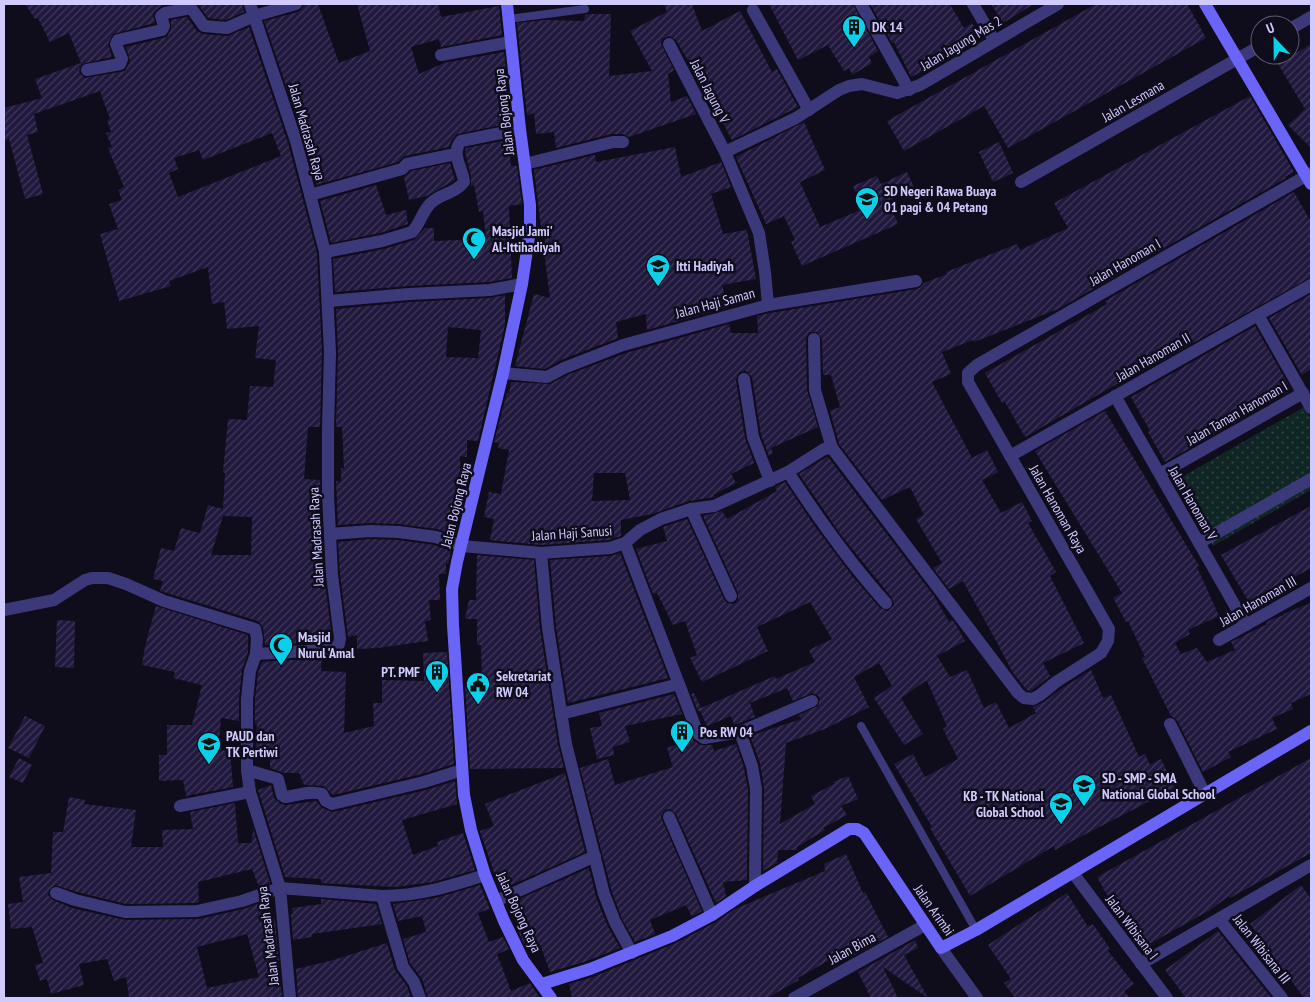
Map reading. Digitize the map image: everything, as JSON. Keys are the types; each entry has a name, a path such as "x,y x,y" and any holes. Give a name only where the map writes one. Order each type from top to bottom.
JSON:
{"street":[{"path":"87,70 118,65 122,62 122,58 116,44 118,40 162,30 164,26 161,16 165,13 191,8 204,26 224,29 252,10 296,4"},
{"name":"Jalan Bojong Raya","path":"507,4 530,205 530,230 522,284 503,373 452,588 453,625 464,795 471,830 485,875 523,960 551,998"},
{"path":"861,4 909,90"},
{"path":"973,4 994,40"},
{"name":"Jalan Jagung Mas 2","path":"809,110 839,90 849,86 862,84 897,93 909,90 1058,4"},
{"path":"1205,4 1310,178"},
{"name":"Jalan Madrasah Raya","path":"252,10 296,142 325,252 329,301 328,428 330,534 339,644 335,648 325,650 256,654 250,671 246,700 247,770 250,792 280,888 290,998"},
{"path":"725,152 809,110 753,10"},
{"path":"1300,23 1311,17"},
{"path":"441,55 511,42"},
{"name":"Jalan Jagung V","path":"669,44 725,152"},
{"name":"Jalan Lesmana","path":"1021,182 1250,52"},
{"path":"325,252 382,241 412,232 430,204 454,192 464,182 456,154 458,144 465,139 520,129"},
{"path":"525,164 612,142 623,142"},
{"name":"Jalan Haji Saman","path":"503,373 547,377 564,368 623,345 768,305 759,233 725,152"},
{"path":"310,195 402,169 407,164 456,154"},
{"name":"Jalan Hanoman I","path":"968,382 968,373 977,365 1310,178"},
{"path":"768,305 916,281"},
{"path":"329,301 409,294 490,290 522,284"},
{"name":"Jalan Hanoman II","path":"1010,456 1311,285"},
{"path":"1258,315 1311,408"},
{"path":"814,339 815,390 832,448"},
{"path":"744,379 753,436 770,481"},
{"name":"Jalan Hanoman Raya","path":"832,448 1018,693 1024,698 1033,700 1101,652 1108,641 1109,629 968,382"},
{"name":"Jalan Taman Hanoman I","path":"1160,474 1302,393"},
{"name":"Jalan Hanoman V","path":"1115,396 1246,625"},
{"name":"Jalan Haji Sanusi","path":"330,534 370,531 399,532 436,537 462,546 541,553 610,548 625,543 640,530 661,519 691,509 714,506 788,472 824,449 832,448"},
{"path":"788,472 851,563 886,603"},
{"path":"1199,543 1311,480"},
{"path":"691,509 731,596"},
{"path":"625,543 698,734 704,738 740,732 812,702"},
{"path":"541,553 548,628 566,744 610,912 632,953"},
{"path":"4,610 54,600 85,580 108,578 195,612 254,628 257,638 256,654"},
{"name":"Jalan Hanoman III","path":"1219,640 1311,588"},
{"path":"561,714 679,684"},
{"path":"1170,724 1206,794"},
{"name":"Jalan Arimbi","path":"542,984 590,969 672,936 712,915 755,886 850,829 857,829 864,833 941,948 976,930 1311,731"},
{"path":"740,732 752,766 756,788 755,886"},
{"path":"247,770 278,779 284,797 317,792 322,794 326,801 332,804 424,782 462,770"},
{"path":"180,806 250,792"},
{"path":"669,817 712,915"},
{"path":"496,902 595,856"},
{"path":"1141,964 1219,918 1309,871"},
{"name":"Jalan Wibisana I","path":"1073,873 1167,998"},
{"path":"56,893 75,900 125,912 196,911 242,902 280,888 382,896 422,894 485,875"},
{"path":"382,896 403,967 414,982 420,998"},
{"name":"Jalan Wibisana III","path":"1219,918 1282,998"},
{"name":"Jalan Bima","path":"794,998 925,925"},
{"path":"941,948 977,998"}],"lane":[{"path":"508,19 585,9"},
{"path":"861,726 976,930"}],"green space":[{"path":"1304,407 1311,419 1311,490 1213,546 1175,481"}],"building":[{"path":"25,4 170,4 163,5 156,10 153,14 155,23 113,34 108,44 112,57 82,64 79,72 85,78 125,71 130,61 126,47 167,37 171,29 171,20 187,17 197,31 203,34 227,36 249,27 288,143 317,253 322,352 320,427 308,427 304,479 320,480 324,575 332,639 322,640 322,642 265,645 263,627 258,621 160,591 163,581 153,579 161,548 174,551 181,528 200,533 208,505 223,509 225,473 223,472 228,419 247,420 250,386 273,387 276,360 255,358 259,326 227,329 224,302 212,304 208,267 169,281 171,286 119,301 100,234 118,229 109,204 122,200 118,190 124,187 108,148 112,147 106,133 111,132 107,120 110,119 100,91 34,114 38,132 27,135 43,194 25,199 9,139 4,141 4,108 42,98 35,79 81,63 69,33 50,42 38,18 35,19","holes":["272,133 281,156 178,197 169,173 178,169 174,158 199,150 203,160","223,516 252,517 251,555 211,555"]},
{"path":"198,4 242,4 244,12 226,20 208,18"},
{"path":"304,4 318,4 339,63 370,51 357,4 438,4 441,17 499,6 502,35 441,47 439,39 411,47 419,74 444,63 504,52 511,119 506,120 506,124 457,134 449,147 405,156 398,162 316,185 304,138 264,21 298,12"},
{"path":"664,4 692,4 702,31 740,11 772,72 777,69 798,107 732,140 715,108 712,109 703,91 705,90 676,40 669,36 662,39 661,44 674,70 668,74 671,102 687,96 696,114 629,137 623,134 611,134 556,148 554,132 536,134 534,113 527,115 517,23 545,20 584,21 585,15 588,14 611,14 609,76 652,71 630,31 667,12"},
{"path":"769,4 853,4 878,51 869,57 872,63 852,75 849,68 844,71 828,45 798,60"},
{"path":"870,4 950,4 964,28 972,23 980,38 929,66 930,68 911,77 894,42 892,43"},
{"path":"991,4 1034,4 1003,23"},
{"path":"1096,4 1187,4 1206,38 1008,148 984,106 904,151 887,121"},
{"path":"1311,44 1311,148 1288,125 1305,109 1279,65 1300,65 1300,51"},
{"path":"1250,96 1294,172 1058,309 974,342 973,340 942,352 951,374 932,382 972,458 987,450 998,472 982,480 1001,513 1022,502 1032,521 1028,523 1056,572 1050,576 1084,643 1043,663 1050,676 1031,691 1027,690 1013,673 963,581 949,589 933,568 942,563 916,519 924,515 910,487 882,500 839,444 830,411 840,407 831,375 823,375 822,339 817,332 809,332 806,339 807,390 818,427 771,448 773,453 769,456 761,435 752,377 746,371 739,372 736,380 745,438 754,463 731,474 736,483 713,495 714,497 689,501 652,514 621,520 621,536 608,540 541,545 490,540 494,519 484,517 489,492 501,494 509,450 498,448 499,443 494,442 511,382 550,384 567,375 626,353 729,324 731,333 758,333 757,316 917,289 924,283 947,274 946,272 1017,244 1020,250 1068,228 1054,203","holes":["594,473 625,473 630,500 592,501"]},
{"path":"804,122 825,170 800,182 820,227 863,209 853,186 877,176 881,184 907,172 915,189 888,201 898,224 802,266 791,242 795,240 784,216 766,224 736,157"},
{"path":"508,140 511,166 517,166 522,204 509,206 512,278 489,282 335,292 333,259 384,249 414,240 425,228 434,228 434,241 486,239 483,211 479,212 474,185 471,186 471,176 465,152 466,148"},
{"path":"999,142 1013,173 993,182 979,152"},
{"path":"675,147 681,177 721,162 731,187 711,194 723,234 747,230 756,279 722,285 728,305 725,308 647,330 646,314 616,322 618,338 561,360 545,369 515,366 534,294 550,298 545,260 545,227 541,227 534,170 595,155 596,162"},
{"path":"450,163 455,180 427,196 409,200 404,177 411,171"},
{"path":"376,185 386,215 406,210 408,224 380,233 331,243 320,201"},
{"path":"1294,192 1311,222 1311,277 1122,381 1025,437 1005,402 1002,403 985,373 1107,304 1105,301"},
{"path":"1311,294 1311,369 1302,375 1269,318"},
{"path":"505,295 505,325 478,441 467,440 467,457 460,456 461,497 458,497 455,535 437,529 399,524 338,525 336,481 341,482 341,468 344,469 342,427 336,427 338,352 336,309 410,302 490,298","holes":["448,327 481,330 478,358 446,357"]},
{"path":"1255,326 1288,384 1284,386 1288,392 1165,462 1131,397"},
{"path":"1105,411 1199,566 1197,567 1219,616 1188,630 1190,634 1175,643 1181,654 1197,648 1207,662 1235,650 1231,642 1267,624 1270,620 1311,603 1311,694 1291,703 1293,709 1272,718 1277,729 1228,752 1231,757 1203,772 1177,720 1171,716 1142,658 1145,657 1128,621 1126,622 1113,598 1122,593 1035,451"},
{"path":"827,457 934,596 949,622 952,620 955,623 965,641 937,656 950,677 967,670 984,708 996,702 1009,728 1036,713 1033,707 1044,702 1091,670 1103,698 1111,695 1139,757 1145,754 1150,765 1161,759 1175,788 1055,850 1054,846 970,896 894,764 913,754 925,777 958,759 943,729 947,726 927,681 924,682 901,698 923,734 904,745 874,698 892,686 879,663 854,677 869,707 825,729 786,743 780,824 815,804 811,796 834,784 833,782 848,776 858,799 841,806 847,815 823,828 825,830 797,847 797,850 778,850 777,863 763,871 764,788 760,763 750,736 801,719 799,715 818,706 820,698 812,693 793,701 787,688 750,703 755,717 734,725 731,716 707,726 691,694 694,693 701,708 775,676 776,679 815,662 809,650 832,639 810,602 757,627 768,651 702,682 690,658 697,655 685,621 673,625 657,593 653,594 636,549 667,541 663,527 687,519 724,599 727,603 734,604 738,600 738,593 703,516 722,511 727,519 777,491 775,487 785,482 816,528 853,577 880,608 888,611 894,605 892,598 841,535 799,474"},
{"path":"1311,506 1311,568 1249,602 1221,555"},
{"path":"370,539 398,540 434,545 451,551 448,564 446,563 446,574 439,574 440,600 429,600 431,620 425,621 428,641 357,649 357,635 348,637 338,542"},
{"path":"620,553 668,678 568,703 556,627 550,560 611,556"},
{"path":"477,555 534,560 540,629 558,745 564,768 470,769 465,685 482,686 481,645 477,645 477,619 465,619 469,600 476,600"},
{"path":"156,606 248,635 248,652 242,670 239,698 239,721 221,718 218,751 230,750 233,787 186,796 183,780 159,781 159,755 167,755 167,725 192,725 202,685 173,678 175,672 142,665"},
{"path":"57,620 75,621 74,668 55,667"},
{"path":"447,652 454,764 422,774 333,795 324,786 304,785 299,773 284,773 270,768 270,758 255,758 257,724 255,724 255,699 258,673 262,662 322,658 321,671 346,672 344,733 374,726 373,703 382,703 382,680 424,681 423,653"},
{"path":"674,694 682,714 625,726 630,742 613,747 614,755 597,759 590,728 602,726 599,713"},
{"path":"25,716 45,726 29,758 8,748"},
{"path":"692,739 700,745 712,745 714,751 736,744 744,768 748,790 747,880 723,882 726,896 716,903 676,814 670,809 665,810 661,816 662,820 702,911 692,917 686,905 650,920 655,934 635,942 622,919 612,892 580,768 608,759 615,785 673,767 667,748"},
{"path":"19,758 32,765 23,783 9,777"},
{"path":"1311,758 1311,853 1230,898 1229,896 1210,910 1146,946 1127,912 1119,916 1097,877"},
{"path":"565,773 585,852 500,890 480,831 494,826 485,804"},
{"path":"455,781 457,804 402,820 413,855 438,846 437,842 463,833 475,870 433,882 395,887 321,883 321,879 285,877 258,790 271,785 274,798 281,804 316,801 322,808 333,812 426,790"},
{"path":"69,797 85,800 84,804 136,810 131,847 163,847 162,830 193,829 190,812 235,803 238,843 252,843 253,828 270,883 259,887 252,869 198,882 199,902 196,903 126,904 55,885 49,890 48,895 53,900 72,908 125,920 199,919 244,909 263,902 270,921 275,919 282,998 129,998 126,977 114,981 107,959 79,964 84,985 51,994 47,979 40,981 35,965 43,963 32,927 11,929 8,904 23,902 19,877 51,873 53,832 63,832","holes":["247,934 259,977 207,988 197,947"]},
{"path":"846,854 863,893 865,892 888,937 851,957 847,950 767,998 572,998 569,984 593,977 676,943 716,922 735,909 825,871 824,864"},
{"path":"589,868 596,897 607,925 620,948 587,961 550,972 540,944 534,946 532,941 524,944 518,931 523,930 510,903"},
{"path":"480,885 490,909 478,913 489,942 503,937 509,949 497,954 511,991 530,983 540,998 428,998 422,979 410,963 403,939 426,932 422,916 398,921 393,904 436,898"},
{"path":"1301,885 1311,899 1311,998 1304,998 1250,924"},
{"path":"1067,893 1088,927 1093,924 1110,949 1108,951 1134,984 1124,991 1130,998 1015,998 1004,983 1011,979 988,945"},
{"path":"321,899 376,904 382,924 312,934 312,937 293,940 292,908 321,904"},
{"path":"1218,931 1272,998 1186,998 1165,970"},
{"path":"915,940 918,948 904,955 928,998 883,967 898,998 871,998 858,972"},
{"path":"387,943 395,970 407,986 411,998 298,998 296,969 330,961"}],"place":[{"name":"DK 14","path":"854,48"},
{"name":"SD Negeri Rawa Buaya 01 pagi & 04 Petang","path":"867,220"},
{"name":"Masjid Jami' Al-Ittihadiyah","path":"474,260"},
{"name":"Itti Hadiyah","path":"658,287"},
{"name":"Masjid Nurul 'Amal","path":"281,666"},
{"name":"PT. PMF","path":"437,693"},
{"name":"Sekretariat RW 04","path":"478,705"},
{"name":"Pos RW 04","path":"682,753"},
{"name":"PAUD dan TK Pertiwi","path":"209,765"},
{"name":"SD - SMP - SMA National Global School","path":"1084,807"},
{"name":"KB - TK National Global School","path":"1061,825"}]}
